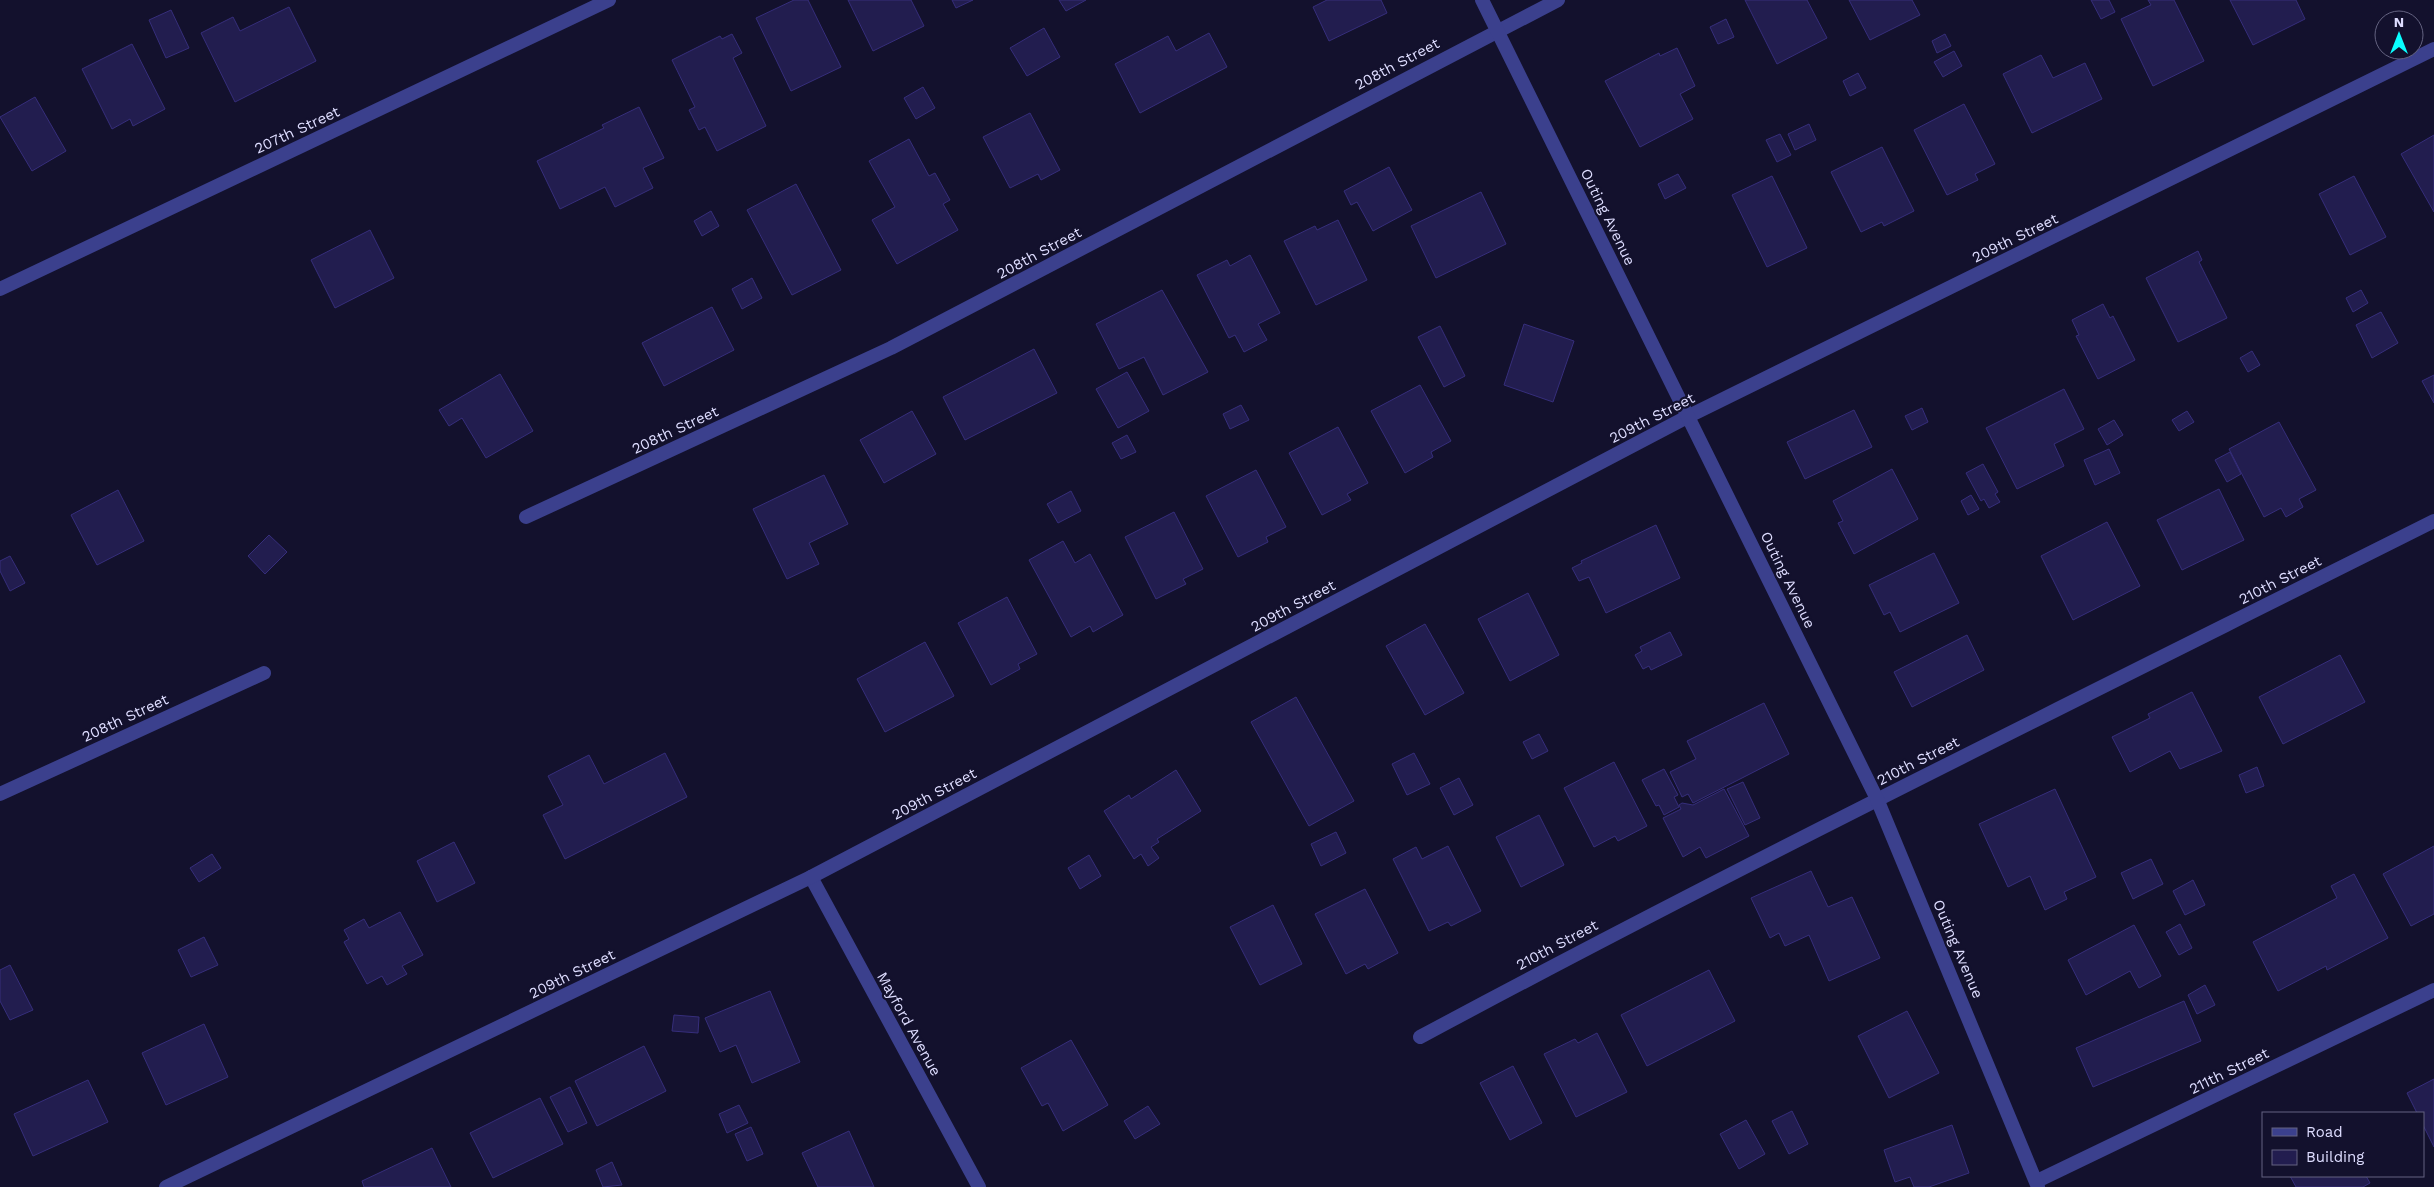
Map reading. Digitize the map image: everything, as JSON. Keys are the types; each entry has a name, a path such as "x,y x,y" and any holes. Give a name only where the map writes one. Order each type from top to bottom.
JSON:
{"street":[{"name":"207th Street","path":"0,289 609,0"},
{"name":"Outing Avenue","path":"1482,0 1877,799 2038,1184"},
{"name":"208th Street","path":"526,516 891,348 1558,0"},
{"name":"209th Street","path":"166,1187 811,877 1689,416 2434,49"},
{"name":"210th Street","path":"1420,1037 1602,939 1877,799 2434,521"},
{"name":"208th Street","path":"0,794 264,673"},
{"name":"Mayford Avenue","path":"811,877 979,1187"},
{"name":"211th Street","path":"2038,1184 2434,990"}],"building":[{"path":"794,0 808,0 841,67 791,91 756,18"},
{"path":"848,0 911,0 924,26 873,51"},
{"path":"952,0 973,0 956,8"},
{"path":"1059,0 1086,0 1066,11"},
{"path":"1327,0 1381,0 1387,13 1329,41 1313,7"},
{"path":"1745,0 1807,0 1827,38 1777,64"},
{"path":"1849,0 1912,0 1920,15 1870,40"},
{"path":"2091,0 2109,0 2115,12 2101,19"},
{"path":"2148,0 2174,0 2204,61 2153,86 2121,19 2151,5"},
{"path":"2230,0 2296,0 2305,19 2253,45"},
{"path":"289,7 316,61 235,102 201,33 233,17 240,31"},
{"path":"171,10 189,48 166,58 149,20"},
{"path":"1726,19 1734,37 1718,44 1710,27"},
{"path":"1044,28 1060,57 1027,76 1010,48"},
{"path":"1209,33 1227,67 1140,113 1115,64 1168,36 1176,51"},
{"path":"732,34 742,53 733,58 766,126 717,151 705,127 699,130 689,110 695,107 672,60 720,36 722,39"},
{"path":"1945,34 1951,46 1937,53 1932,41"},
{"path":"132,44 165,109 133,126 130,119 112,129 82,69"},
{"path":"1677,48 1695,86 1680,94 1693,119 1640,147 1605,81 1659,53 1660,56"},
{"path":"1954,51 1962,66 1943,77 1934,62"},
{"path":"2041,55 2053,78 2085,63 2102,99 2032,133 2003,74"},
{"path":"1858,73 1866,88 1850,96 1843,81"},
{"path":"923,87 935,108 916,119 904,98"},
{"path":"35,97 66,151 32,171 0,117"},
{"path":"1964,104 1995,164 1975,174 1978,180 1947,195 1914,130"},
{"path":"639,107 664,158 643,168 653,188 615,207 605,187 560,209 537,161 604,128 602,125"},
{"path":"1030,113 1060,170 1041,180 1038,174 1010,188 983,137"},
{"path":"1809,124 1816,140 1795,150 1788,134"},
{"path":"1780,134 1791,155 1777,162 1766,140"},
{"path":"2434,135 2434,212 2401,154"},
{"path":"909,139 929,176 935,173 950,200 943,204 958,230 897,264 872,220 895,207 869,161"},
{"path":"1882,147 1914,211 1884,226 1882,222 1861,232 1831,172"},
{"path":"1389,167 1412,210 1373,231 1357,202 1351,205 1344,191"},
{"path":"1678,174 1686,188 1665,199 1658,184"},
{"path":"1772,176 1807,248 1767,267 1732,195"},
{"path":"2354,176 2386,237 2350,255 2319,194"},
{"path":"796,184 841,270 792,295 747,210"},
{"path":"1481,192 1506,244 1436,278 1411,226"},
{"path":"711,211 719,226 702,236 694,221"},
{"path":"1338,220 1367,280 1316,305 1284,241 1315,226 1317,230"},
{"path":"370,230 394,278 335,308 311,260"},
{"path":"2198,251 2202,260 2199,262 2227,318 2178,342 2146,278"},
{"path":"1250,255 1280,313 1258,324 1267,340 1244,352 1235,335 1229,338 1197,275 1227,260 1230,266"},
{"path":"752,278 762,298 742,309 732,289"},
{"path":"1162,290 1208,372 1163,395 1144,357 1119,369 1096,324"},
{"path":"2361,290 2368,303 2353,312 2346,298"},
{"path":"2103,304 2110,318 2113,316 2135,360 2098,379 2076,336 2079,335 2072,320"},
{"path":"712,307 734,350 664,386 642,343"},
{"path":"2381,312 2398,343 2372,358 2356,325"},
{"path":"1524,324 1574,341 1553,402 1504,385"},
{"path":"1440,326 1465,376 1444,387 1418,337"},
{"path":"1034,349 1057,393 965,440 943,397"},
{"path":"2252,351 2260,365 2248,372 2240,358"},
{"path":"1127,372 1149,411 1118,428 1096,389"},
{"path":"500,374 533,431 486,458 462,418 449,426 439,410"},
{"path":"2434,375 2434,403 2422,381"},
{"path":"1420,385 1451,441 1431,452 1433,457 1405,473 1371,411"},
{"path":"2064,389 2084,429 2054,444 2064,466 2017,489 1986,428"},
{"path":"1241,405 1249,420 1230,429 1223,414"},
{"path":"1922,408 1928,422 1912,430 1905,416"},
{"path":"1854,410 1872,447 1805,479 1787,442"},
{"path":"912,411 936,454 884,483 860,440"},
{"path":"2187,411 2194,422 2179,431 2172,420"},
{"path":"2114,420 2123,435 2107,445 2098,429"},
{"path":"2279,422 2316,490 2299,499 2303,507 2286,517 2281,508 2264,517 2229,449"},
{"path":"1338,427 1368,483 1347,494 1351,500 1322,515 1289,453"},
{"path":"1127,435 1136,452 1121,459 1112,443"},
{"path":"2109,449 2120,473 2095,485 2084,460"},
{"path":"2230,452 2241,474 2227,482 2215,460"},
{"path":"1983,464 1998,492 1995,494 2000,502 1989,508 1984,499 1981,501 1966,473"},
{"path":"1892,469 1918,519 1854,554 1838,523 1843,521 1833,501"},
{"path":"1256,470 1286,527 1266,537 1268,542 1238,557 1206,496"},
{"path":"824,475 848,524 809,543 819,564 787,579 753,509"},
{"path":"2219,489 2244,540 2182,570 2157,520"},
{"path":"118,490 144,541 97,565 71,515"},
{"path":"1071,491 1081,511 1058,523 1047,504"},
{"path":"1971,495 1979,509 1968,515 1961,501"},
{"path":"1174,512 1203,569 1183,579 1186,584 1156,599 1125,537"},
{"path":"2107,522 2140,586 2073,620 2041,556"},
{"path":"1656,525 1680,578 1606,613 1589,577 1579,581 1572,568 1582,563 1581,561"},
{"path":"269,535 287,552 265,574 248,556"},
{"path":"1063,541 1075,563 1090,554 1123,615 1093,632 1090,626 1071,637 1029,560"},
{"path":"1934,553 1959,603 1900,632 1890,612 1884,615 1869,585"},
{"path":"10,556 25,583 10,591 0,571 0,561"},
{"path":"1528,593 1559,655 1510,681 1478,619"},
{"path":"1007,597 1037,654 1018,664 1020,669 991,685 958,623"},
{"path":"1425,624 1464,693 1425,715 1386,646"},
{"path":"1670,632 1682,655 1651,670 1649,666 1643,669 1635,655 1642,651 1640,647"},
{"path":"1967,635 1984,670 1912,707 1894,672"},
{"path":"925,642 954,696 885,732 857,679"},
{"path":"2340,655 2365,702 2283,744 2259,697"},
{"path":"2192,692 2222,751 2180,769 2170,751 2130,772 2112,737 2150,718 2148,714"},
{"path":"1296,697 1354,801 1309,826 1251,722"},
{"path":"1764,703 1789,754 1693,803 1688,794 1682,797 1670,772 1696,759 1687,741"},
{"path":"1539,734 1548,751 1532,759 1523,742"},
{"path":"665,753 687,797 565,859 543,815 563,805 548,776 589,755 604,784"},
{"path":"1414,753 1430,784 1407,795 1392,764"},
{"path":"1614,762 1647,826 1618,841 1615,836 1594,847 1564,788"},
{"path":"2257,767 2264,786 2246,793 2239,775"},
{"path":"1664,769 1678,795 1674,797 1679,807 1664,815 1659,805 1656,806 1642,780"},
{"path":"1176,770 1201,811 1157,839 1159,842 1151,847 1159,858 1148,866 1141,854 1134,859 1104,811 1129,795 1131,799"},
{"path":"1459,778 1473,805 1454,815 1440,788"},
{"path":"1743,782 1760,818 1745,825 1727,789"},
{"path":"1724,789 1749,836 1706,858 1700,847 1683,857 1663,818 1681,809 1679,805 1682,803 1693,805"},
{"path":"2055,789 2096,877 2064,892 2067,899 2045,910 2030,876 2008,887 1979,824"},
{"path":"1539,815 1564,865 1521,887 1496,837"},
{"path":"1336,832 1346,853 1321,866 1311,844"},
{"path":"454,842 475,883 437,902 417,861"},
{"path":"1448,846 1481,911 1451,926 1448,922 1429,931 1393,859 1416,847 1422,859"},
{"path":"2434,846 2434,914 2411,926 2383,874"},
{"path":"212,854 221,868 199,882 190,868"},
{"path":"1089,855 1101,876 1080,889 1068,868"},
{"path":"2151,859 2163,884 2133,899 2121,873"},
{"path":"1811,871 1828,907 1852,897 1880,958 1829,981 1809,935 1785,946 1779,933 1770,938 1751,898"},
{"path":"2354,874 2388,938 2327,970 2326,966 2278,991 2253,942 2337,898 2331,886"},
{"path":"2193,880 2205,905 2185,915 2173,891"},
{"path":"1365,889 1398,953 1368,969 1365,964 1346,974 1315,914"},
{"path":"1273,905 1302,964 1260,985 1230,927"},
{"path":"400,912 423,955 402,966 407,974 387,985 382,976 367,984 344,942 349,939 344,930 364,919 369,928"},
{"path":"2180,924 2192,948 2179,955 2166,932"},
{"path":"2134,925 2161,976 2139,988 2130,971 2086,995 2068,960"},
{"path":"204,937 218,965 191,977 178,950"},
{"path":"10,965 33,1010 10,1020 0,1001 0,970"},
{"path":"1709,970 1735,1021 1647,1066 1621,1015"},
{"path":"2205,985 2215,1005 2197,1014 2188,995"},
{"path":"770,991 800,1062 752,1083 736,1045 720,1052 705,1018"},
{"path":"2184,1001 2201,1041 2093,1087 2076,1048"},
{"path":"1907,1011 1939,1073 1889,1098 1858,1036"},
{"path":"674,1015 699,1017 698,1033 672,1031"},
{"path":"204,1024 228,1077 166,1105 142,1053"},
{"path":"1597,1033 1627,1092 1576,1117 1544,1054 1575,1039 1578,1043"},
{"path":"1071,1040 1108,1105 1063,1131 1048,1103 1042,1106 1021,1068"},
{"path":"644,1046 666,1091 597,1126 575,1081"},
{"path":"1513,1066 1542,1123 1510,1140 1480,1083"},
{"path":"2434,1079 2434,1147 2424,1127 2424,1112 2416,1112 2407,1093"},
{"path":"88,1080 108,1122 33,1156 14,1114"},
{"path":"570,1087 587,1123 568,1132 550,1097"},
{"path":"540,1098 563,1144 493,1178 470,1133"},
{"path":"739,1105 748,1123 727,1133 719,1114"},
{"path":"1148,1106 1160,1124 1135,1139 1124,1121"},
{"path":"1792,1111 1808,1144 1789,1154 1772,1121"},
{"path":"1746,1120 1765,1154 1739,1169 1720,1134"},
{"path":"1952,1125 1969,1173 1929,1187 1914,1187 1910,1177 1895,1182 1884,1150"},
{"path":"751,1127 763,1154 747,1161 735,1134"},
{"path":"849,1131 874,1187 818,1187 802,1153"},
{"path":"432,1148 451,1187 364,1187 362,1181"},
{"path":"612,1162 622,1185 603,1187 596,1170"},
{"path":"2291,1177 2367,1177 2370,1183 2363,1187 2296,1187"}]}
